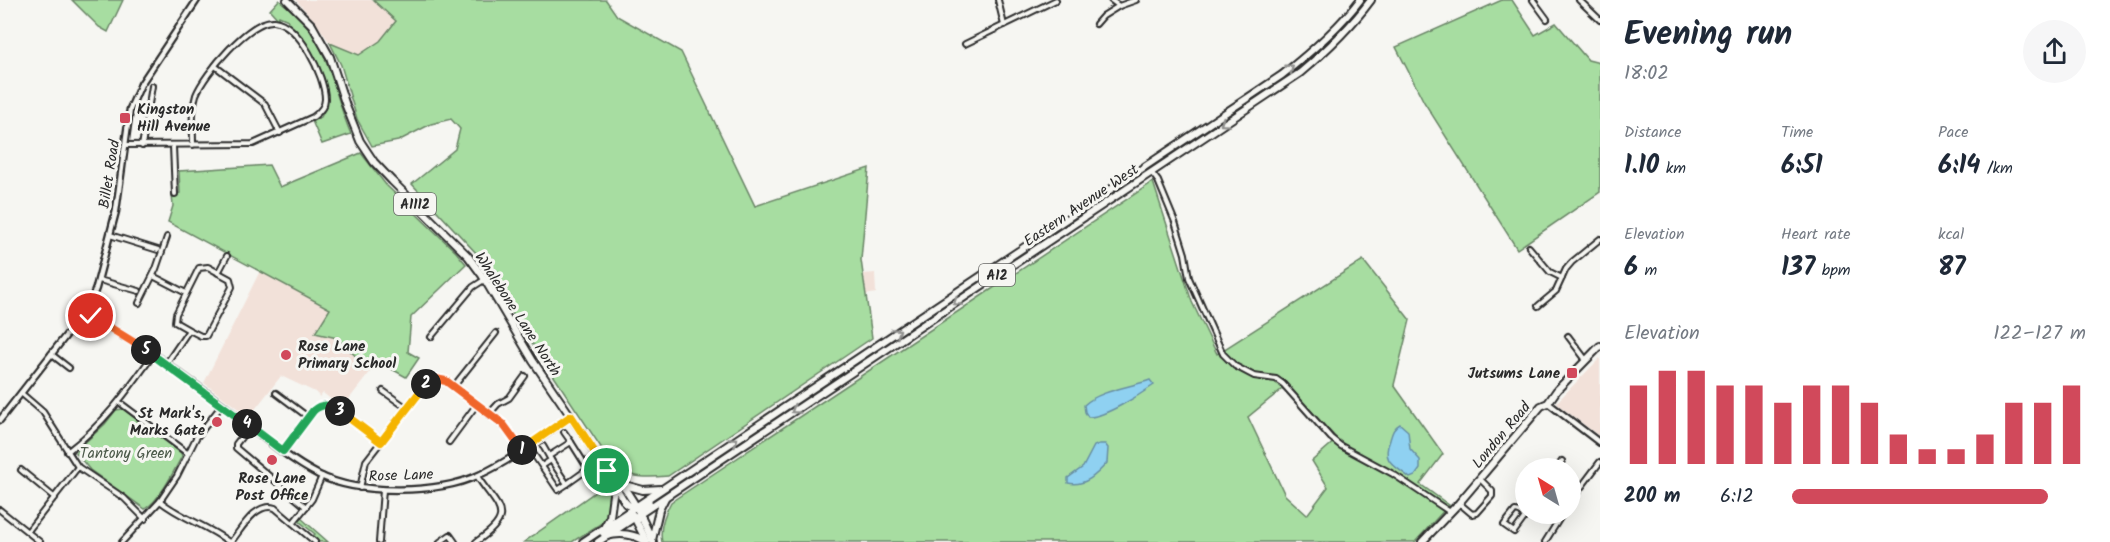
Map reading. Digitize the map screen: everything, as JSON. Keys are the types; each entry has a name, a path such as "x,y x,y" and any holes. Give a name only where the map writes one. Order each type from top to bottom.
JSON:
{"main road":[{"name":"Whalebone Lane North","path":"287,0 312,25 326,49 360,141 374,162 468,256 485,279 533,361 635,512 650,542"},
{"name":"Eastern Avenue West","path":"635,512 644,501 1282,75 1309,53 1360,0"},
{"name":"Eastern Avenue West","path":"635,512 668,495 1153,174 1300,73 1360,15 1371,0"},
{"name":"London Road","path":"1422,542 1459,503 1541,406 1548,403 1557,390 1600,346"},
{"name":"A12","path":"590,542 686,478 722,459"},
{"name":"Whalebone Lane North","path":"614,481 625,502 635,512"},
{"path":"614,481 624,486 643,490 656,490 668,485"},
{"name":"A1112","path":"603,529 611,514 615,491 614,481"},
{"path":"601,540 613,535 625,535 650,542 659,510 668,495"},
{"name":"A12","path":"601,540 627,523 635,512"},
{"name":"A12","path":"584,542 635,512"}],"street":[{"name":"Billet Road","path":"0,420 78,320 87,313 99,280 118,202 130,109 141,84 197,0"},
{"path":"998,0 1004,25"},
{"path":"965,44 1056,0"},
{"path":"1111,0 1119,6"},
{"path":"1096,24 1103,16 1119,6 1136,0"},
{"path":"1533,0 1547,18"},
{"path":"1579,0 1600,20"},
{"path":"126,145 173,146 253,144 313,117 320,112 325,99 316,66 293,32 282,24 266,22 241,38 215,66 196,94 192,115 193,145"},
{"path":"215,66 265,104 280,133"},
{"path":"142,146 152,86"},
{"path":"173,146 175,194"},
{"path":"1153,174 1176,222 1185,254 1188,278 1223,354 1236,366 1254,376 1276,379 1341,446 1393,474 1450,512"},
{"path":"110,235 158,250"},
{"path":"139,303 153,276 167,237"},
{"path":"1538,306 1556,291 1572,262 1600,239"},
{"path":"1529,247 1550,272 1562,278"},
{"path":"218,273 227,256"},
{"path":"202,267 208,267 230,279 232,287 207,334 201,336 177,324 174,320 186,293 202,267"},
{"path":"153,276 186,293"},
{"path":"431,337 474,287 485,279"},
{"path":"99,280 139,291"},
{"name":"Rose Lane","path":"87,313 166,364 301,465 322,476 360,488 383,490 449,484 477,476 571,416"},
{"path":"166,364 189,330"},
{"path":"454,386 496,333"},
{"path":"1568,336 1586,360"},
{"path":"51,354 69,368"},
{"path":"67,452 96,429 153,355"},
{"path":"489,414 509,398 525,376"},
{"path":"360,488 366,461 426,384 433,379 446,381 454,386 503,424 521,450"},
{"path":"383,391 407,408"},
{"path":"21,393 43,412 78,467 124,498 145,519"},
{"path":"276,393 308,417"},
{"path":"119,402 188,453"},
{"path":"1548,403 1600,443"},
{"path":"449,442 477,404"},
{"path":"122,542 160,501 177,476 196,438 222,405"},
{"path":"283,451 308,417 318,407 324,405 335,407 381,442"},
{"path":"250,426 236,444 236,448 306,507"},
{"path":"564,432 588,469"},
{"path":"542,466 571,442"},
{"path":"528,445 558,490 594,465"},
{"path":"543,446 567,484"},
{"path":"1581,487 1600,462"},
{"path":"28,531 78,467"},
{"path":"21,470 55,498"},
{"path":"293,523 314,496 322,476"},
{"path":"476,542 493,530 500,521 501,514 497,504 477,476"},
{"path":"1459,503 1472,514 1477,513 1492,496 1492,490 1479,479"},
{"path":"380,542 383,490"},
{"path":"160,501 170,510 207,526 230,542 256,512 263,507 275,508 315,542"},
{"path":"0,510 40,542"},
{"path":"1515,511 1520,512 1525,517 1514,532 1504,525 1515,511"},
{"path":"1545,542 1556,524"},
{"path":"440,542 450,535 455,542"}],"shaded area":[{"path":"296,0 373,0 396,21 380,41 359,56 330,43"},
{"name":"Rose Lane Primary School","path":"260,271 331,309 337,338 371,371 342,408 323,393 320,397 315,392 281,376 249,417 204,383"},
{"path":"875,273 876,293 865,295 864,274"},
{"path":"1600,358 1600,437 1556,403"}],"green space":[{"path":"72,0 123,0 108,32 99,27"},
{"path":"279,0 307,26 322,51 351,134 322,144 312,121 321,117 326,107 324,83 315,61 301,39 287,24 288,20 279,16 278,19 270,10"},
{"path":"373,0 606,0 617,16 681,52 755,206 869,168 861,260 872,338 668,476 641,477 616,470 514,316 477,254 412,184 455,149 460,129 451,119 431,124 398,141 372,146 357,119 341,65 330,43 359,55 380,41 396,21"},
{"path":"1502,0 1512,0 1535,35 1556,23 1588,60 1600,63 1600,192 1517,249 1424,102 1396,47"},
{"path":"361,153 386,185 466,264 411,317 408,352 419,358 406,377 381,363 371,371 337,338 315,333 330,309 168,222 173,206 172,194 180,193 179,171 269,165 280,187"},
{"path":"1153,182 1192,302 1217,354 1363,260 1410,320 1394,385 1443,454 1420,484 1449,505 1415,542 662,542 663,521 671,502","holes":["1287,385 1337,439 1312,461 1328,487 1307,515 1285,495 1248,417"]},
{"name":"Tantony Green","path":"123,409 182,456 161,492 145,509 90,470 75,452 105,424 116,410"},
{"path":"608,483 612,493 609,513 605,521 572,542 524,542"},
{"path":"301,518 328,542 318,542 312,537 315,534 299,521"}],"water":[{"path":"1150,380 1154,385 1112,410 1088,417 1085,412 1084,405 1097,396"},
{"path":"1400,424 1408,431 1410,449 1420,460 1420,469 1415,476 1410,478 1394,466 1387,453 1392,433"},
{"path":"1105,444 1108,448 1107,463 1085,481 1068,483 1068,478 1083,467 1094,446"}],"place":[{"name":"Kingston Hill Avenue","path":"125,118"},
{"name":"Rose Lane Primary School","path":"286,355"},
{"name":"Jutsums Lane","path":"1572,373"},
{"name":"St Mark's, Marks Gate","path":"217,422"},
{"name":"Rose Lane Post Office","path":"272,460"}],"route":[{"path":"91,316 166,364 283,451 313,411 324,405 335,407 381,442 426,384 436,379 446,381 503,424 521,450 571,416 607,471"}]}
